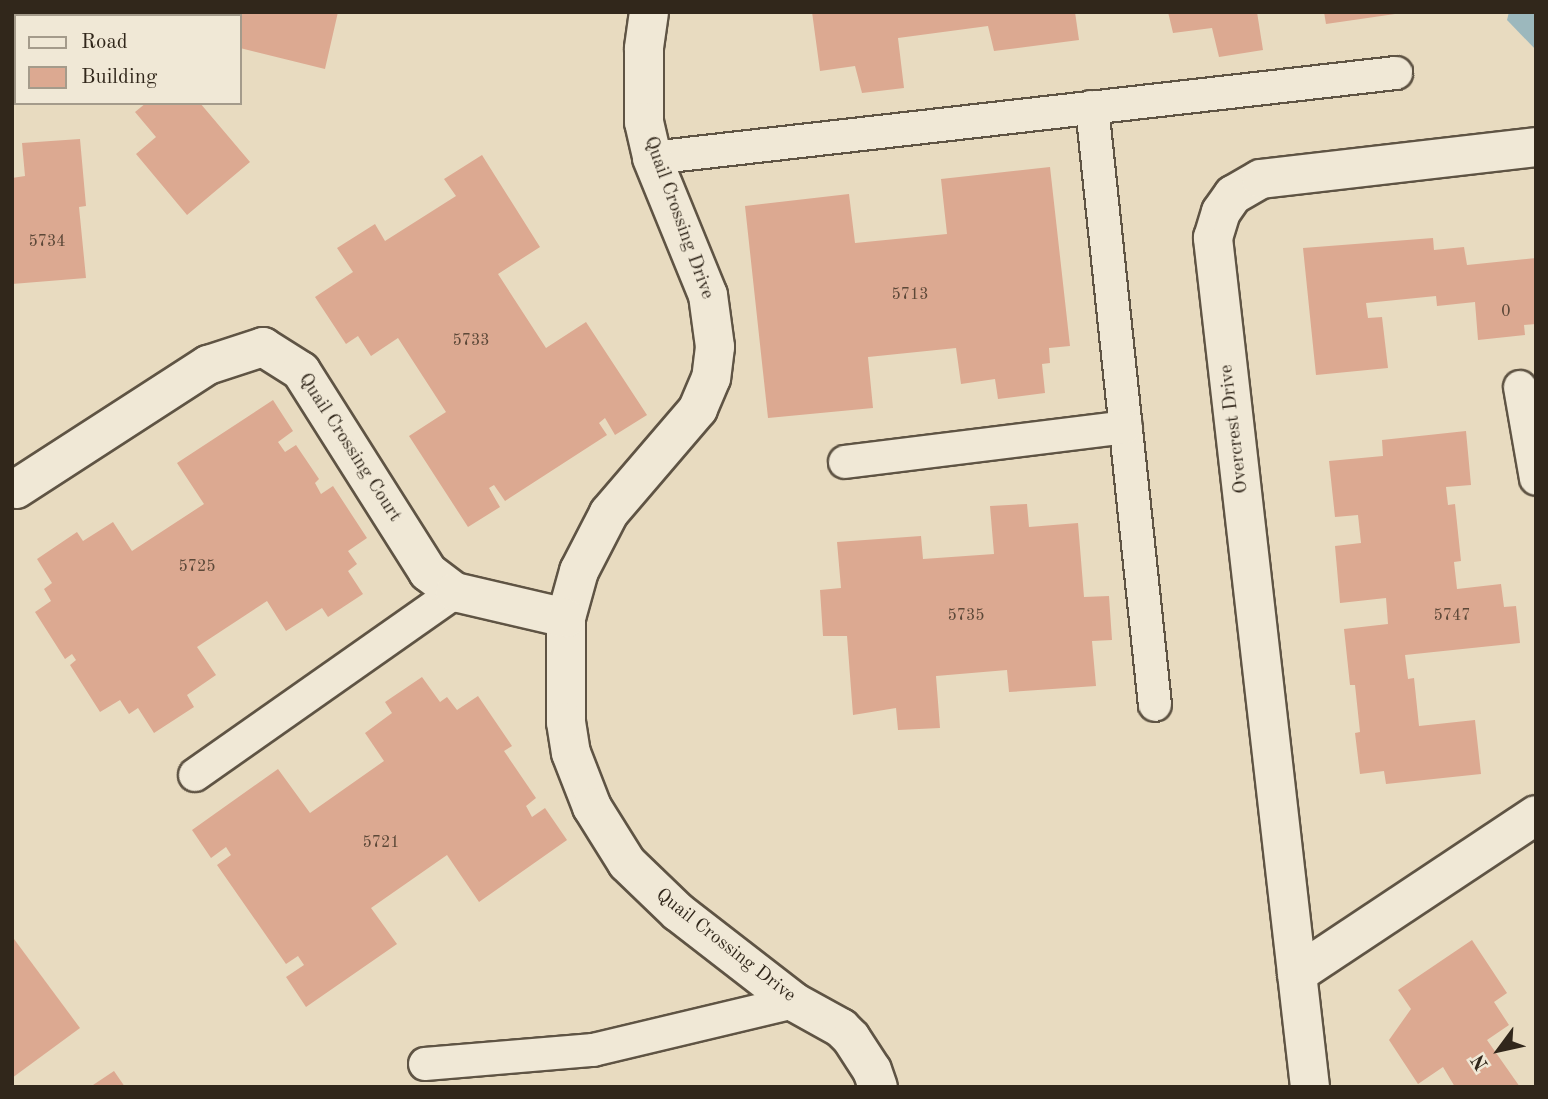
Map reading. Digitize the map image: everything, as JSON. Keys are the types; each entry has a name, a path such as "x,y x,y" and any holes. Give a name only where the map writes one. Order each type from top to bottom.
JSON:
{"street":[{"name":"Quail Crossing Drive","path":"649,12 644,49 644,122 653,158 708,295 715,346 711,378 691,420 619,500 594,537 579,571 566,618 566,722 571,753 592,807 627,863 658,896 794,1002 841,1028 873,1070 877,1087"},
{"name":"Overcrest Drive","path":"1310,1087 1213,246 1216,228 1221,212 1233,195 1261,179 1536,147"},
{"name":"Quail Crossing Court","path":"16,489 208,365 262,347 301,371 428,572 456,592 566,618"},
{"path":"1297,974 1536,815"}],"lane":[{"path":"653,158 1396,73"},
{"path":"1093,107 1156,705"},
{"path":"1520,387 1536,479"},
{"path":"845,462 1126,427"},
{"path":"195,775 456,592"},
{"path":"425,1063 593,1050 794,1002"}],"water":[{"path":"1509,12 1536,12 1536,50 1507,20"}],"building":[{"path":"338,12 325,69 242,48 242,14 228,14"},
{"path":"812,12 1075,12 1079,40 994,51 988,26 898,38 904,88 862,93 855,66 820,71"},
{"path":"1168,12 1257,12 1263,50 1219,57 1212,28 1173,33"},
{"path":"1324,12 1395,12 1395,14 1326,24"},
{"path":"144,105 202,105 250,162 187,215 136,154 156,137 135,112"},
{"path":"80,139 86,206 79,207 86,278 12,284 12,178 25,176 22,143"},
{"path":"482,155 540,247 498,274 546,348 586,322 647,415 615,435 605,418 599,423 607,435 505,501 494,485 489,488 500,507 468,527 409,436 446,412 398,338 371,356 358,336 346,344 315,297 353,272 337,248 375,224 385,241 456,196 444,179"},
{"path":"1050,167 1070,346 1049,348 1050,363 1042,364 1045,393 998,399 995,379 961,384 956,348 868,357 873,408 768,418 745,206 849,194 855,243 947,234 941,179"},
{"path":"1433,238 1434,250 1464,247 1467,265 1536,258 1536,324 1524,325 1525,335 1478,340 1475,302 1437,306 1436,296 1366,303 1368,318 1382,317 1388,368 1316,375 1303,248"},
{"path":"273,400 293,431 278,442 285,452 296,445 319,479 315,483 321,494 333,486 367,538 348,551 357,564 348,571 363,594 328,617 322,608 286,631 267,601 197,647 216,675 187,695 194,707 154,733 138,708 129,714 120,700 100,712 70,665 76,660 72,654 65,659 35,612 51,601 44,589 52,583 37,559 77,532 83,541 113,522 132,551 204,504 177,463"},
{"path":"1466,431 1471,485 1446,487 1448,505 1455,504 1461,561 1454,562 1457,589 1501,584 1504,607 1516,606 1520,643 1405,655 1408,679 1414,678 1419,726 1475,720 1481,774 1386,784 1384,771 1360,774 1355,733 1360,732 1355,685 1350,685 1344,629 1388,624 1386,598 1340,603 1335,546 1361,543 1358,515 1335,517 1329,461 1383,456 1382,440"},
{"path":"1027,504 1029,527 1078,523 1084,597 1109,596 1112,640 1092,641 1096,686 1009,692 1007,670 936,676 940,728 898,730 896,708 853,715 847,636 823,636 820,590 841,588 837,542 921,536 923,559 994,554 990,506"},
{"path":"422,677 440,702 447,697 457,710 478,696 512,746 504,751 536,798 526,806 532,817 545,808 567,840 479,902 447,855 371,908 397,944 306,1007 286,977 304,965 298,956 286,964 217,865 231,855 226,847 211,858 192,830 278,769 310,813 384,761 365,733 392,713 385,702"},
{"path":"14,939 80,1028 12,1078 12,940"},
{"path":"1472,940 1507,993 1494,1002 1509,1025 1487,1040 1520,1087 1455,1087 1443,1067 1418,1084 1389,1040 1411,1009 1398,990"},
{"path":"114,1071 125,1087 90,1087"}]}
